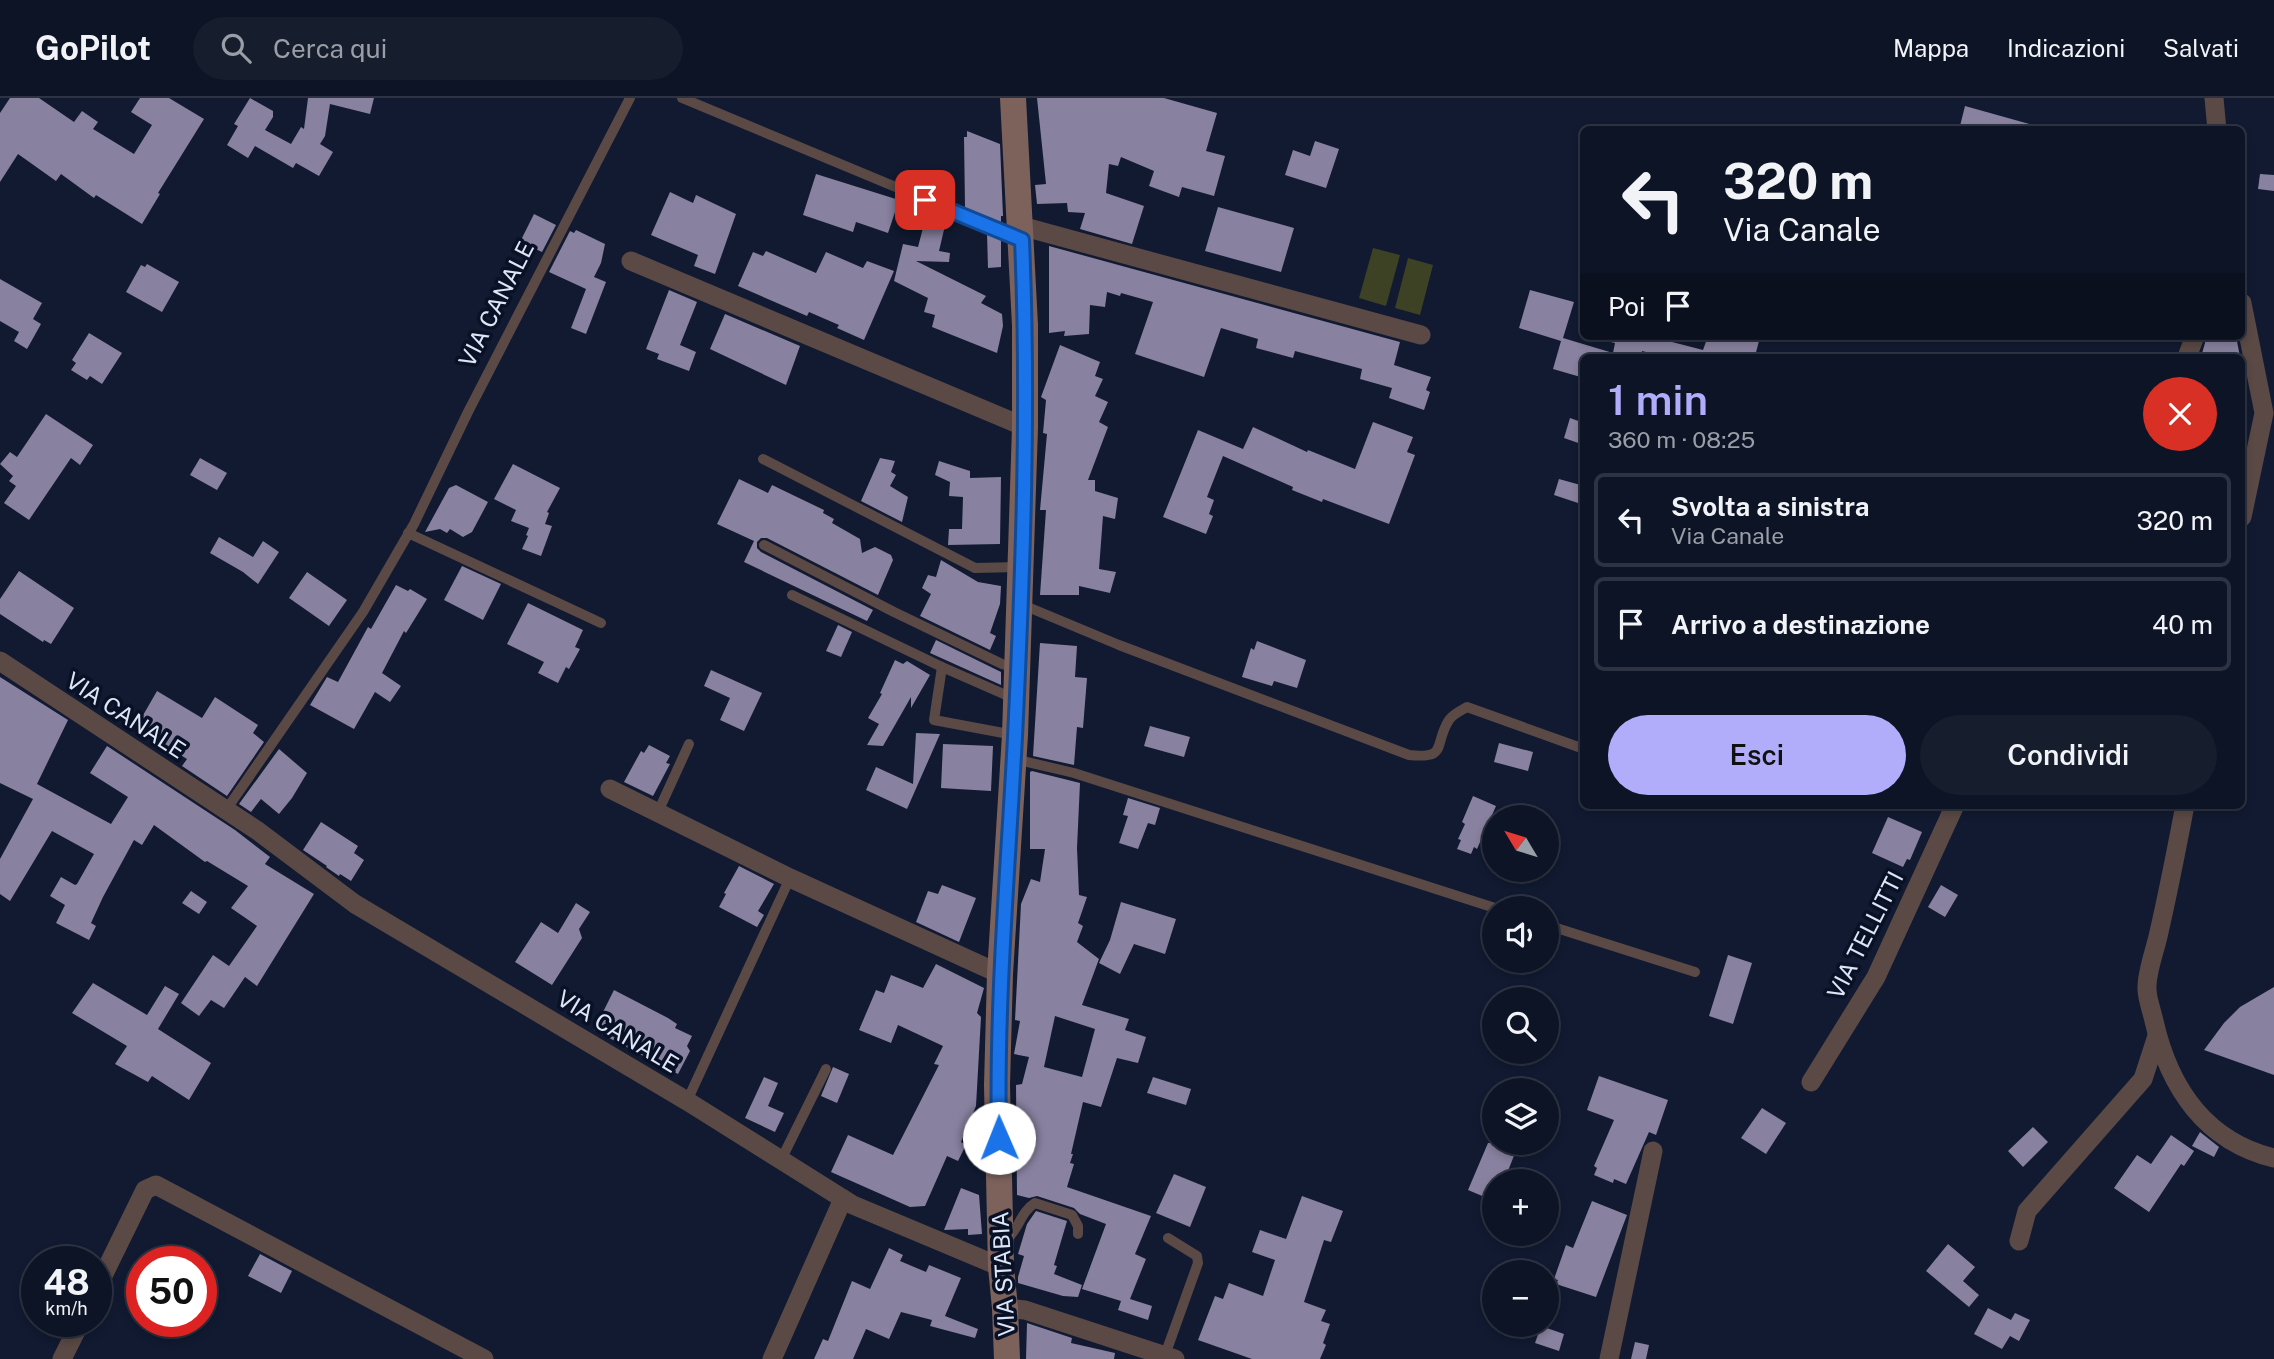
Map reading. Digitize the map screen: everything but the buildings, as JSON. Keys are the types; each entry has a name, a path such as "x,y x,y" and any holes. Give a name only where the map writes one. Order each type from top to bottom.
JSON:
{"main road":[{"name":"VIA STABIA","path":"1007,1359 1001,1255 997,1085 1000,974 1014,747 1025,427 1025,325 1013,98"}],"street":[{"path":"2214,98 2217,126"},
{"path":"1021,233 1421,335"},
{"path":"631,261 1025,427"},
{"path":"2245,318 2264,412 2245,503"},
{"name":"VIA CANALE","path":"0,662 258,831 355,904 687,1101 843,1199 1001,1255"},
{"path":"610,789 790,878 1000,974"},
{"name":"VIA TELLITTI","path":"1811,1082 1876,977 1953,809"},
{"path":"2184,809 2146,989 2157,1036 2168,1065 2190,1106 2201,1119 2232,1142 2255,1154 2274,1158"},
{"path":"2019,1241 2026,1211 2143,1079 2157,1036"},
{"path":"1609,1359 1653,1151"},
{"path":"112,1257 145,1190 156,1185 484,1359"},
{"path":"772,1359 843,1199"},
{"path":"1005,1308 1025,1310 1170,1357"},
{"path":"62,1359 73,1337"},
{"path":"440,1359 449,1341"}],"lane":[{"name":"VIA CANALE","path":"226,810 363,612 408,533 630,98"},
{"path":"682,98 1021,233"},
{"path":"763,459 975,568 1021,568"},
{"path":"408,533 601,623"},
{"path":"764,545 894,612 1002,664 1017,668"},
{"path":"792,595 1015,699"},
{"path":"1019,604 1119,645 1409,755 1428,757 1437,751 1448,721 1467,707 1580,748"},
{"path":"942,667 934,720 1014,747 1074,774 1482,904"},
{"path":"658,813 689,744"},
{"path":"687,1101 790,878"},
{"path":"1559,929 1695,972"},
{"path":"781,1160 826,1069"},
{"path":"1001,1255 1028,1207 1035,1203 1072,1215 1078,1226 1078,1234"},
{"path":"1168,1238 1196,1256 1198,1263 1170,1357"}],"green space":[{"path":"1373,248 1400,255 1386,306 1359,298"},
{"path":"1408,258 1433,265 1420,315 1395,308"}],"route":[{"path":"925,200 1022,240 1025,325 1021,568 1015,735 1000,974 997,1085 999,1138"}]}
